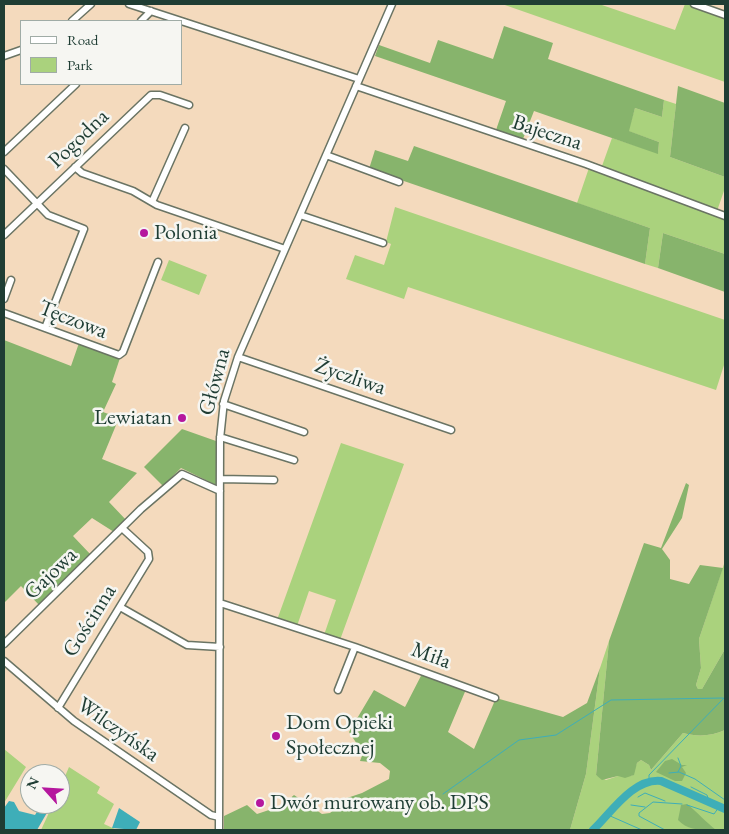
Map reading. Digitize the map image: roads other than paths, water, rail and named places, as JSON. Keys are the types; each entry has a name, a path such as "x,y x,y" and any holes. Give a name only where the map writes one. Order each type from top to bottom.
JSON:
{"street":[{"path":"73,20 91,4"},
{"name":"Bajeczna","path":"129,4 177,20"},
{"name":"Główna","path":"219,830 220,437 223,404 238,357 392,4"},
{"path":"694,4 725,15"},
{"path":"142,20 151,11"},
{"name":"Bajeczna","path":"182,22 586,164 725,216"},
{"path":"4,56 20,50"},
{"path":"4,152 75,85"},
{"name":"Pogodna","path":"4,235 151,95 160,95 189,105"},
{"path":"152,202 185,128"},
{"path":"326,155 399,182"},
{"path":"75,167 82,173 132,191 152,202 285,249"},
{"path":"4,169 48,214 84,229 45,328"},
{"path":"300,215 383,243"},
{"name":"Tęczowa","path":"4,313 114,354 123,352 158,262"},
{"path":"4,299 11,280"},
{"name":"Życzliwa","path":"238,357 452,430"},
{"path":"223,404 304,432"},
{"path":"220,437 294,460"},
{"name":"Gajowa","path":"4,644 182,474 220,490"},
{"path":"220,479 274,480"},
{"name":"Gościnna","path":"58,708 149,559 148,552 123,529"},
{"name":"Miła","path":"220,603 355,647 496,698"},
{"path":"120,607 187,645 220,647"},
{"path":"338,690 355,647"},
{"name":"Wilczyńska","path":"4,661 58,708 182,796 213,816 219,817"}],"water":[{"path":"9,801 14,802 20,814 46,814 37,830 5,830 4,808"},
{"path":"119,808 140,822 136,830 112,828"}],"waterway":[{"path":"649,781 649,775 725,697"},
{"path":"443,794 519,740 556,735 611,700 723,698"},
{"path":"678,758 681,766 678,772"},
{"path":"669,773 679,772 695,779 725,800"},
{"path":"593,830 623,798 641,785 651,782 661,781 725,809"},
{"path":"691,787 707,795 710,804"},
{"path":"638,797 645,793 665,801"},
{"path":"665,830 639,816 639,813 653,802 682,804"},
{"path":"631,805 645,807"},
{"path":"687,805 714,814 719,807"},
{"path":"608,815 642,830"}],"place":[{"name":"Polonia","path":"144,233"},
{"name":"Lewiatan","path":"182,418"},
{"name":"Dom Opieki Społecznej","path":"276,736"},
{"name":"Dwór murowany ob. DPS","path":"260,803"}]}
